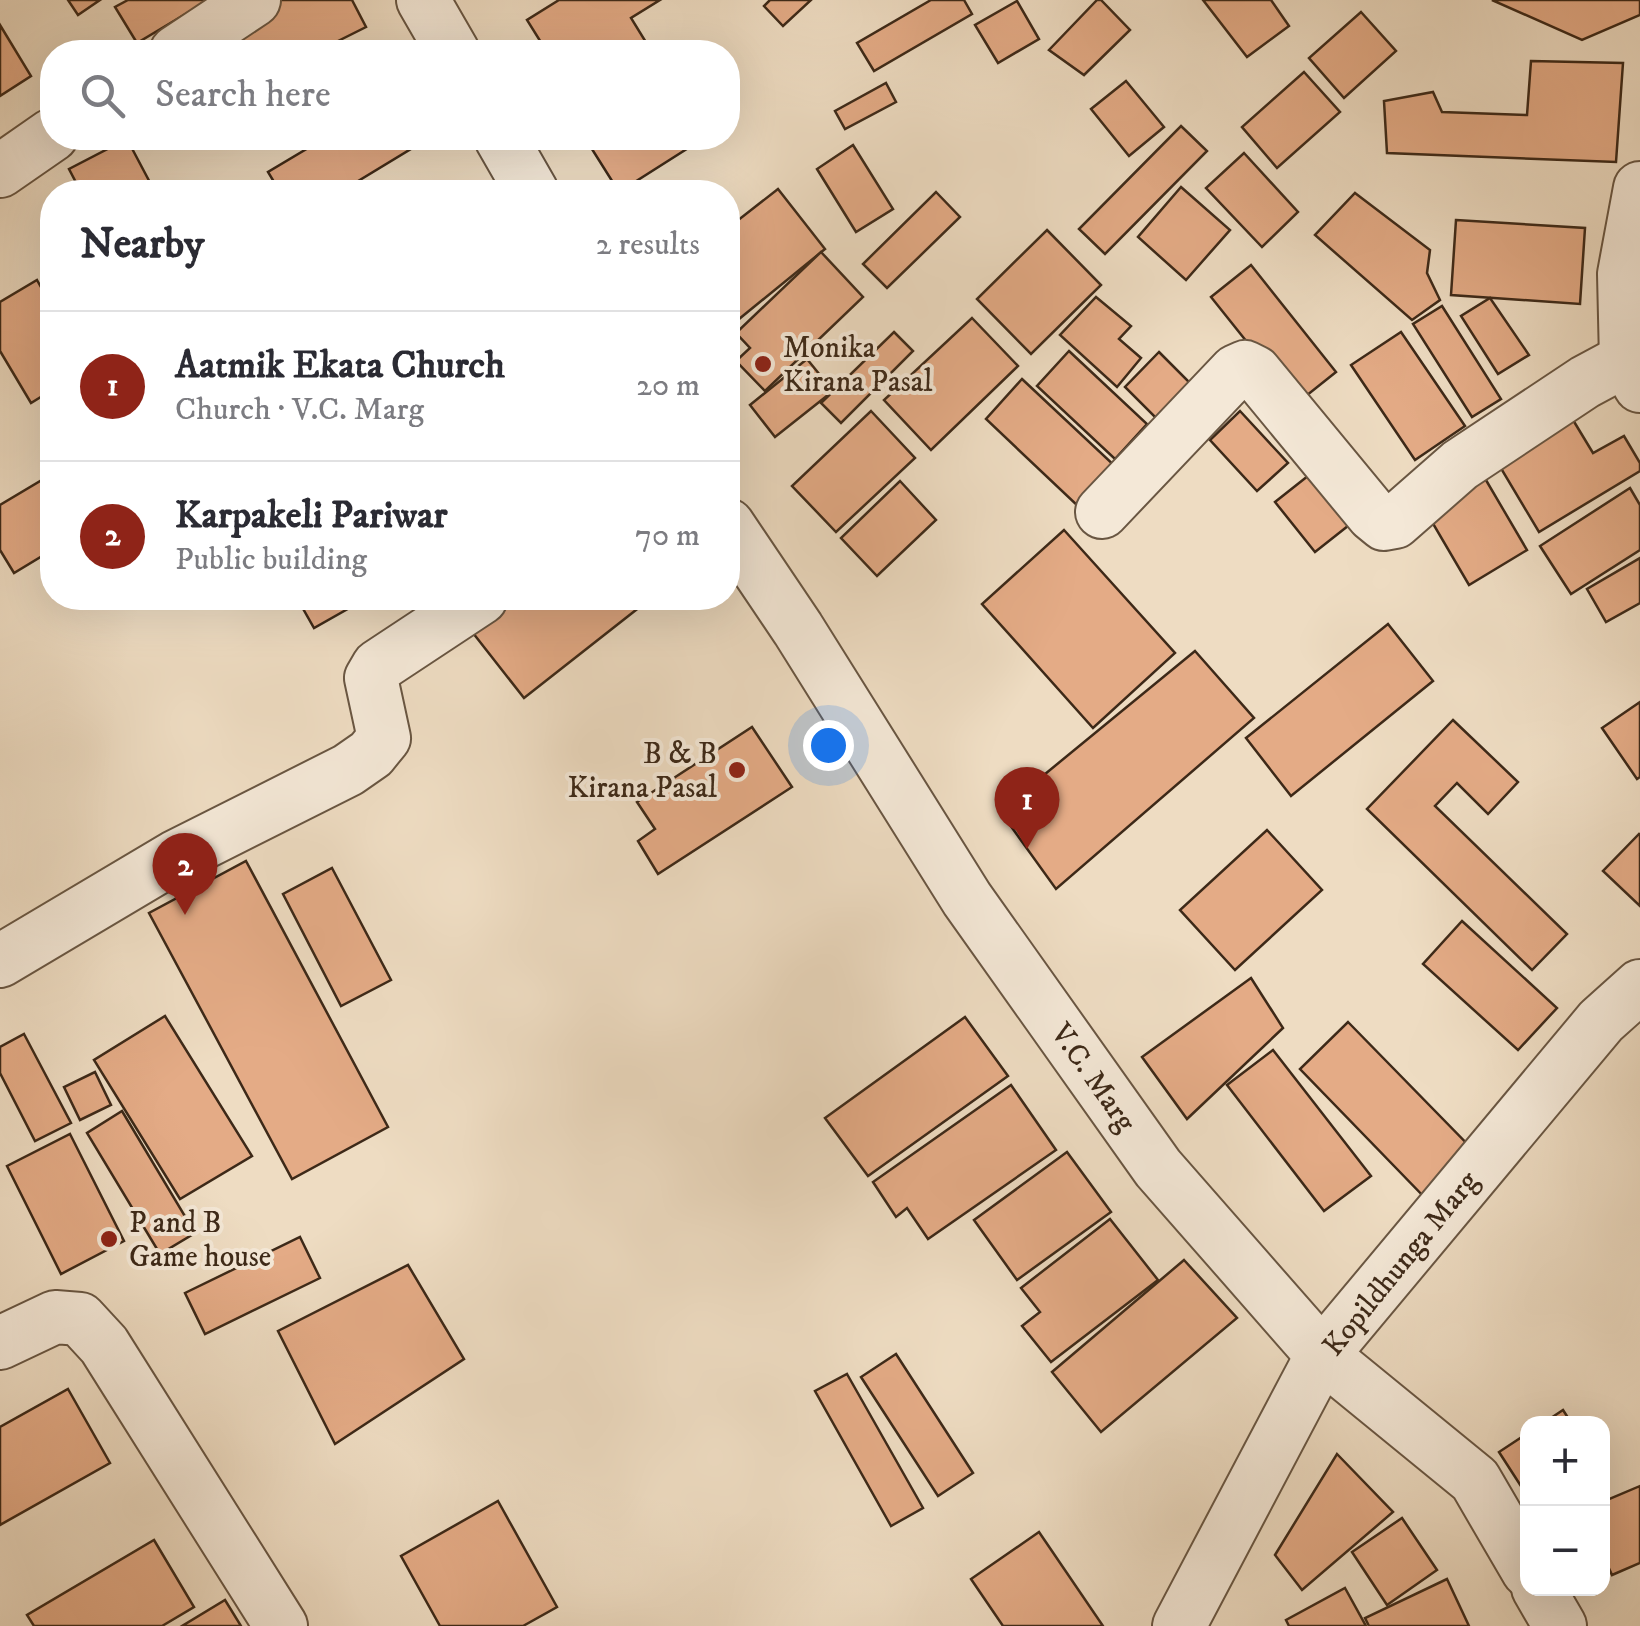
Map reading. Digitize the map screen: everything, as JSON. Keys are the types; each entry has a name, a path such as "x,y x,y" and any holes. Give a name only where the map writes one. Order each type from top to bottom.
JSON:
{"street":[{"path":"194,40 254,0"},
{"path":"423,0 446,40"},
{"path":"0,171 40,144"},
{"path":"508,150 525,180"},
{"path":"1102,512 1245,367 1254,372 1374,515 1384,524 1395,522 1460,465 1586,382 1633,373 1624,274 1640,188"},
{"name":"V.C. Marg","path":"740,543 968,899 1158,1168 1322,1355 1475,1480 1520,1556"},
{"path":"0,961 174,858 289,802 371,754 384,738 371,678 378,666 463,610"},
{"name":"Kopildhunga Marg","path":"1179,1626 1322,1355 1601,1021 1640,986"},
{"path":"0,1343 54,1317 80,1319 104,1345 280,1626"},
{"path":"1543,1596 1560,1626"}],"building":[{"path":"68,0 100,0 78,15"},
{"path":"128,0 209,0 142,40 135,40 115,7"},
{"path":"275,0 352,0 366,27 340,40 240,40 231,23"},
{"path":"559,0 660,0 631,18 645,40 540,40 527,20"},
{"path":"770,0 811,0 783,26 764,6"},
{"path":"931,0 964,0 972,14 874,71 857,43"},
{"path":"1097,0 1130,30 1084,75 1049,50"},
{"path":"1203,0 1271,0 1289,26 1247,57"},
{"path":"1492,0 1640,0 1640,15 1582,40"},
{"path":"1017,1 1039,39 998,63 975,25"},
{"path":"1361,12 1396,51 1344,98 1309,58"},
{"path":"0,25 31,76 0,96"},
{"path":"1531,61 1623,63 1616,162 1387,153 1384,101 1433,92 1442,112 1527,115"},
{"path":"1304,72 1340,112 1277,168 1242,127"},
{"path":"1126,81 1164,127 1129,156 1091,109"},
{"path":"886,83 896,102 845,129 835,111"},
{"path":"1181,126 1207,151 1105,254 1079,229"},
{"path":"853,145 893,209 856,232 817,169"},
{"path":"106,150 133,150 149,180 75,180 69,169"},
{"path":"305,150 409,150 360,180 273,180 268,172"},
{"path":"593,150 685,150 638,180 611,180"},
{"path":"1244,153 1298,212 1262,247 1206,188"},
{"path":"1181,187 1230,230 1186,280 1138,237"},
{"path":"778,189 825,249 740,318 740,219"},
{"path":"936,192 960,217 887,288 863,264"},
{"path":"1355,193 1430,250 1427,273 1440,300 1412,320 1315,235"},
{"path":"1456,220 1585,228 1580,304 1451,295"},
{"path":"1047,230 1101,285 1031,354 977,299"},
{"path":"821,252 863,297 765,391 740,365 740,357 750,348 740,337 740,329"},
{"path":"1251,265 1336,372 1306,396 1271,372 1211,297"},
{"path":"37,280 40,285 40,397 31,403 0,351 0,302"},
{"path":"1096,297 1131,326 1119,339 1141,358 1117,387 1060,335"},
{"path":"1490,298 1529,355 1498,374 1461,316"},
{"path":"1442,306 1501,399 1472,417 1413,324"},
{"path":"972,318 1018,366 931,450 884,400"},
{"path":"894,332 913,351 841,423 821,403"},
{"path":"1401,332 1465,426 1415,460 1351,365"},
{"path":"1069,351 1147,424 1115,459 1037,386"},
{"path":"1159,352 1190,383 1156,418 1125,387"},
{"path":"807,359 833,391 775,437 750,405"},
{"path":"1022,379 1117,468 1080,508 986,419"},
{"path":"871,411 915,458 836,532 792,486"},
{"path":"1240,411 1288,463 1257,491 1210,440"},
{"path":"1570,415 1593,453 1624,436 1640,463 1640,471 1539,532 1496,460"},
{"path":"1318,468 1358,518 1315,552 1275,502"},
{"path":"1483,475 1527,550 1469,585 1425,510"},
{"path":"40,481 40,557 14,573 0,550 0,505"},
{"path":"900,481 936,520 877,576 841,538"},
{"path":"1630,488 1640,505 1640,550 1571,594 1540,546"},
{"path":"1064,530 1175,653 1093,728 982,604"},
{"path":"1640,558 1640,603 1606,622 1587,589"},
{"path":"304,610 346,610 314,628"},
{"path":"503,610 636,610 524,698 473,633"},
{"path":"1388,624 1433,681 1291,796 1246,738"},
{"path":"1195,651 1254,718 1056,889 1000,811"},
{"path":"1640,702 1640,777 1637,779 1602,728"},
{"path":"1453,720 1518,782 1488,814 1457,783 1435,806 1567,934 1532,970 1367,809"},
{"path":"752,727 792,787 658,874 638,841 655,829 637,802"},
{"path":"1267,830 1322,890 1235,970 1180,910"},
{"path":"1640,835 1640,906 1603,871"},
{"path":"246,861 388,1127 292,1179 149,913"},
{"path":"332,868 391,980 341,1006 283,894"},
{"path":"1462,921 1557,1008 1518,1050 1423,964"},
{"path":"1251,978 1283,1028 1187,1119 1142,1057"},
{"path":"165,1016 252,1156 180,1199 94,1060"},
{"path":"965,1017 1008,1076 868,1176 825,1118"},
{"path":"1348,1022 1478,1155 1430,1203 1300,1069"},
{"path":"24,1034 71,1123 35,1141 0,1073 0,1047"},
{"path":"1273,1050 1371,1176 1324,1211 1227,1085"},
{"path":"95,1072 111,1105 80,1120 64,1087"},
{"path":"1011,1085 1056,1150 928,1239 907,1208 896,1217 873,1182"},
{"path":"122,1111 195,1233 160,1254 87,1133"},
{"path":"70,1134 124,1241 61,1274 7,1166"},
{"path":"1067,1152 1111,1212 1017,1280 974,1220"},
{"path":"1110,1219 1158,1280 1051,1362 1022,1326 1040,1312 1021,1288"},
{"path":"300,1237 320,1278 205,1334 185,1293"},
{"path":"1184,1260 1237,1318 1101,1432 1052,1372"},
{"path":"408,1265 464,1359 335,1444 278,1331"},
{"path":"896,1354 973,1473 938,1496 861,1377"},
{"path":"847,1374 923,1508 891,1526 815,1391"},
{"path":"68,1389 110,1463 0,1525 0,1427"},
{"path":"1520,1438 1520,1485 1499,1452"},
{"path":"1337,1454 1393,1512 1302,1590 1275,1555"},
{"path":"1640,1486 1640,1563 1612,1575 1610,1571 1610,1499"},
{"path":"498,1501 557,1607 523,1626 440,1626 401,1556"},
{"path":"1402,1518 1437,1570 1387,1605 1352,1552"},
{"path":"1039,1532 1103,1626 1003,1626 971,1579"},
{"path":"154,1540 194,1607 162,1626 34,1626 27,1615"},
{"path":"1447,1579 1469,1626 1369,1626 1365,1618"},
{"path":"1345,1588 1366,1626 1289,1626 1286,1620"},
{"path":"225,1600 241,1626 182,1626"}],"place":[{"name":"Monika Kirana Pasal","path":"763,364"},
{"name":"B & B Kirana Pasal","path":"737,770"},
{"name":"Aatmik Ekata Church","path":"1027,849"},
{"name":"Karpakeli Pariwar","path":"185,915"},
{"name":"P and B Game house","path":"109,1239"}]}
